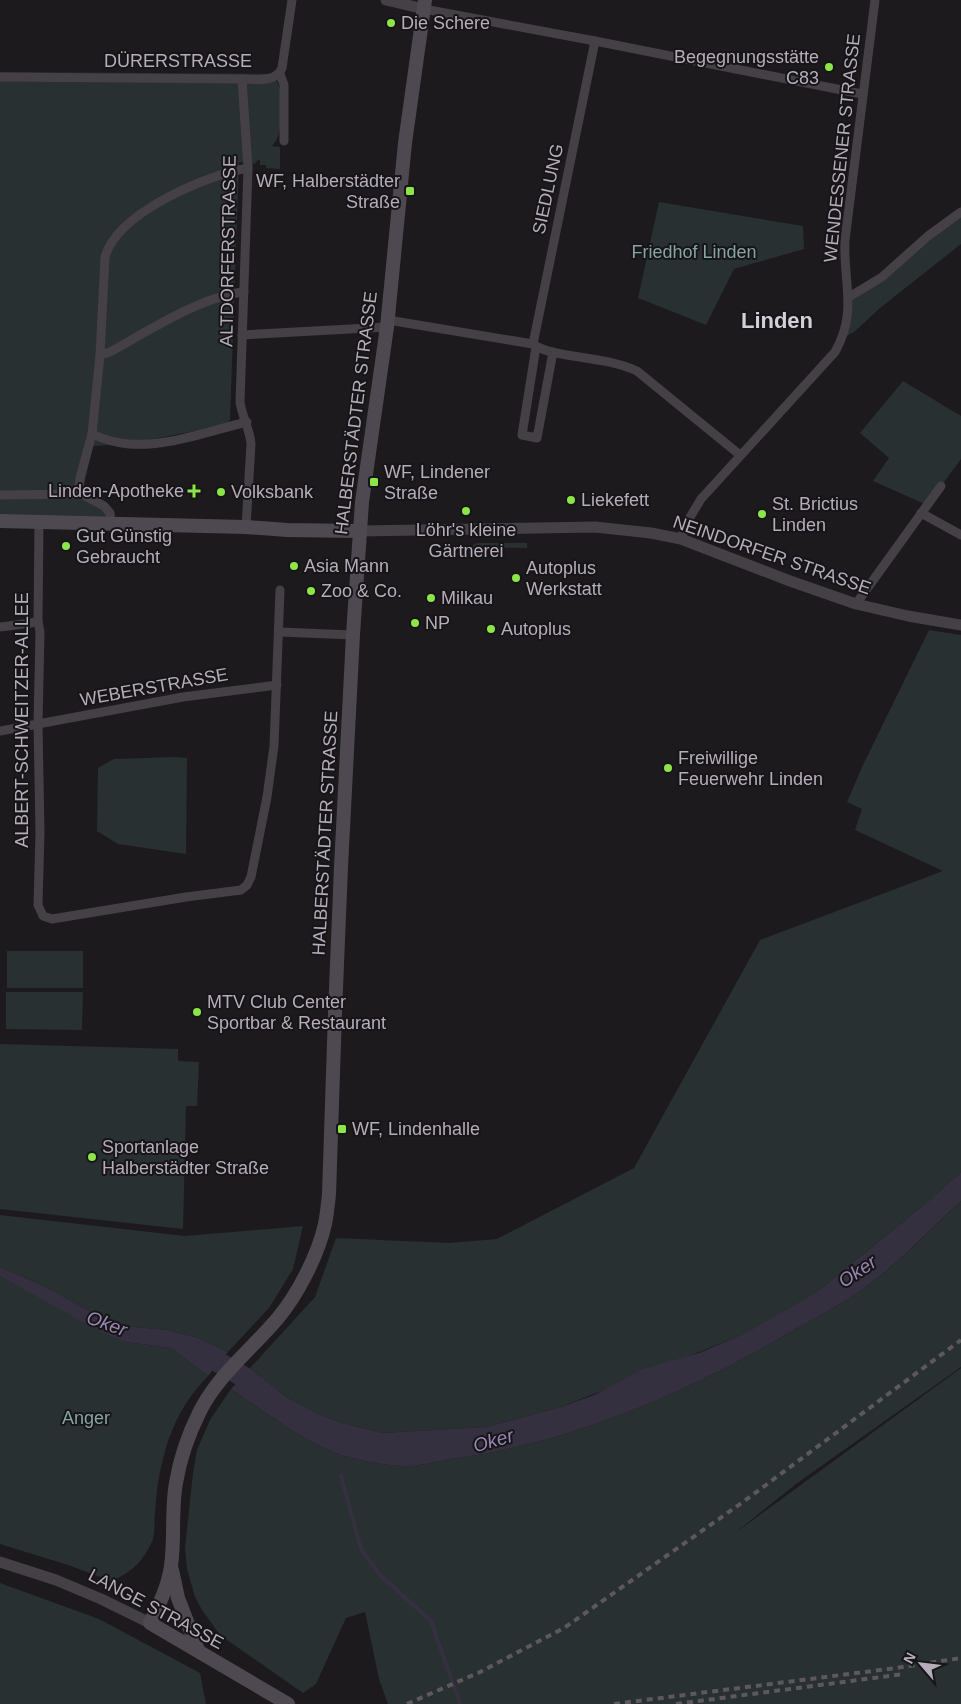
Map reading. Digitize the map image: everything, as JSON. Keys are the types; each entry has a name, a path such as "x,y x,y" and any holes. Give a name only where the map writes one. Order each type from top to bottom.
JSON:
{"main road":[{"name":"HALBERSTÄDTER STRASSE","path":"150,1623 164,1594 171,1567 176,1484 183,1451 200,1411 216,1385 278,1318 294,1296 320,1242 325,1223 329,1194 335,1013 353,635 362,502 387,324 404,152 425,4"},
{"path":"0,521 246,527 360,532"},
{"path":"171,1567 178,1598 198,1650"},
{"name":"LANGE STRASSE","path":"150,1623 288,1704"}],"street":[{"path":"284,141 284,85 280,74 292,0"},
{"path":"386,0 425,4 595,41 862,94"},
{"name":"WENDESSENER STRASSE","path":"681,540 686,524 701,499 835,352 844,338 848,320 849,297 845,274 845,240 875,0"},
{"name":"SIEDLUNG","path":"553,352 537,438 522,435 535,346 595,41"},
{"name":"DÜRERSTRASSE","path":"0,77 242,79 273,78 280,74"},
{"name":"ALTDORFERSTRASSE","path":"242,79 248,168 240,402 247,422 251,444 246,527"},
{"path":"82,494 79,487 92,434 100,355 105,257 108,247 120,230 139,215 176,193 231,170 248,168"},
{"path":"849,297 882,277 928,236 961,212"},
{"path":"100,355 110,352 203,303 230,293 244,292"},
{"path":"242,335 387,324 535,346 553,352 625,366 637,371 740,455"},
{"path":"92,434 128,444 145,444 168,442 247,422"},
{"path":"856,604 941,486"},
{"path":"0,495 82,494 104,506 110,513 111,524"},
{"path":"921,514 961,535"},
{"name":"ALBERT-SCHWEITZER-ALLEE","path":"39,523 38,621 40,632 38,724 40,832 38,905 43,916 52,919 68,917 177,898 241,890 247,885 251,877 267,797 274,746 277,685"},
{"name":"NEINDORFER STRASSE","path":"360,532 595,528 651,533 681,540 856,604 908,616 961,625"},
{"path":"277,685 280,590"},
{"path":"0,627 31,624 38,621"},
{"path":"280,632 353,635"},
{"name":"WEBERSTRASSE","path":"0,731 183,697 277,685"},
{"name":"LANGE STRASSE","path":"0,1562 56,1580 150,1623"}],"green space":[{"path":"0,72 274,74 280,91 282,106 280,128 276,141 272,146 280,147 280,169 266,168 266,165 260,165 260,159 254,164 239,162 230,420 225,425 128,444 93,446 82,494 104,506 111,524 0,521"},
{"name":"Friedhof Linden","path":"659,202 803,226 804,249 734,269 706,325 638,298"},
{"path":"961,212 961,244 880,308 854,332 843,338 849,297"},
{"path":"903,381 961,416 961,459 927,505 873,481 889,458 860,433"},
{"path":"477,543 527,543 527,548 470,547"},
{"path":"929,630 961,635 961,1172 931,1199 818,1291 747,1333 561,1407 486,1427 382,1433 342,1423 314,1412 285,1396 250,1368 315,1297 336,1238 449,1243 497,1239 634,1168 760,940 943,871 855,830 862,809 847,802 862,767"},
{"path":"187,758 186,854 118,844 97,831 98,768 114,759"},
{"path":"7,951 83,951 83,988 7,988"},
{"path":"6,992 83,992 82,1030 6,1029"},
{"name":"Sportanlage Halberstädter Straße","path":"0,1044 178,1049 178,1061 199,1062 197,1106 186,1106 183,1229 0,1209"},
{"path":"961,1201 961,1367 796,1484 735,1533 961,1368 961,1704 388,1704 379,1679 365,1612 346,1618 316,1684 303,1693 220,1635 195,1597 187,1569 185,1548 193,1473 197,1450 210,1420 231,1389 281,1423 320,1446 340,1455 376,1463 401,1466 420,1465 496,1451 542,1440 587,1427 675,1392 759,1350 835,1307 884,1273"},
{"path":"0,1215 185,1236 303,1226 293,1269 269,1308 228,1352 198,1338 168,1330 124,1326 104,1319 46,1287 0,1267"},
{"name":"Anger","path":"0,1276 126,1342 171,1348 208,1376 186,1404 174,1425 166,1447 156,1500 154,1536 150,1547 131,1570 111,1581 68,1565 0,1544"},
{"path":"0,1583 99,1619 200,1673 206,1704 0,1704"}],"water":[{"path":"961,1172 961,1201 870,1284 759,1350 717,1372 631,1411 587,1427 496,1451 420,1465 401,1466 376,1463 333,1452 281,1423 231,1389 250,1368 285,1396 314,1412 342,1423 382,1433 486,1427 561,1407 594,1395 643,1369 699,1353 746,1333 818,1291 931,1199"},
{"path":"0,1267 46,1287 104,1319 124,1326 168,1330 198,1338 228,1352 208,1376 171,1348 126,1342 101,1332 0,1276"}],"waterway":[{"name":"Oker","path":"194,1348 242,1376 262,1397"},
{"path":"341,1476 361,1549 380,1575 431,1621 460,1704"}],"railway":[{"path":"407,1704 480,1672 564,1628 743,1502 961,1340"},
{"path":"614,1704 961,1658"},
{"path":"676,1704 904,1674"}],"place":[{"name":"Die Schere","path":"391,23"},
{"name":"Begegnungsstätte C83","path":"829,67"},
{"name":"WF, Halberstädter Straße","path":"410,191"},
{"name":"WF, Lindener Straße","path":"374,482"},
{"name":"Linden-Apotheke","path":"194,491"},
{"name":"Volksbank","path":"221,492"},
{"name":"Liekefett","path":"571,500"},
{"name":"Löhr's kleine Gärtnerei","path":"466,511"},
{"name":"St. Brictius Linden","path":"762,514"},
{"name":"Gut Günstig Gebraucht","path":"66,546"},
{"name":"Asia Mann","path":"294,566"},
{"name":"Autoplus Werkstatt","path":"516,578"},
{"name":"Zoo & Co.","path":"311,591"},
{"name":"Milkau","path":"431,598"},
{"name":"NP","path":"415,623"},
{"name":"Autoplus","path":"491,629"},
{"name":"Freiwillige Feuerwehr Linden","path":"668,768"},
{"name":"MTV Club Center Sportbar & Restaurant","path":"197,1012"},
{"name":"WF, Lindenhalle","path":"342,1129"},
{"name":"Sportanlage Halberstädter Straße","path":"92,1157"}],"district":[{"name":"Linden","path":"777,320"}]}
